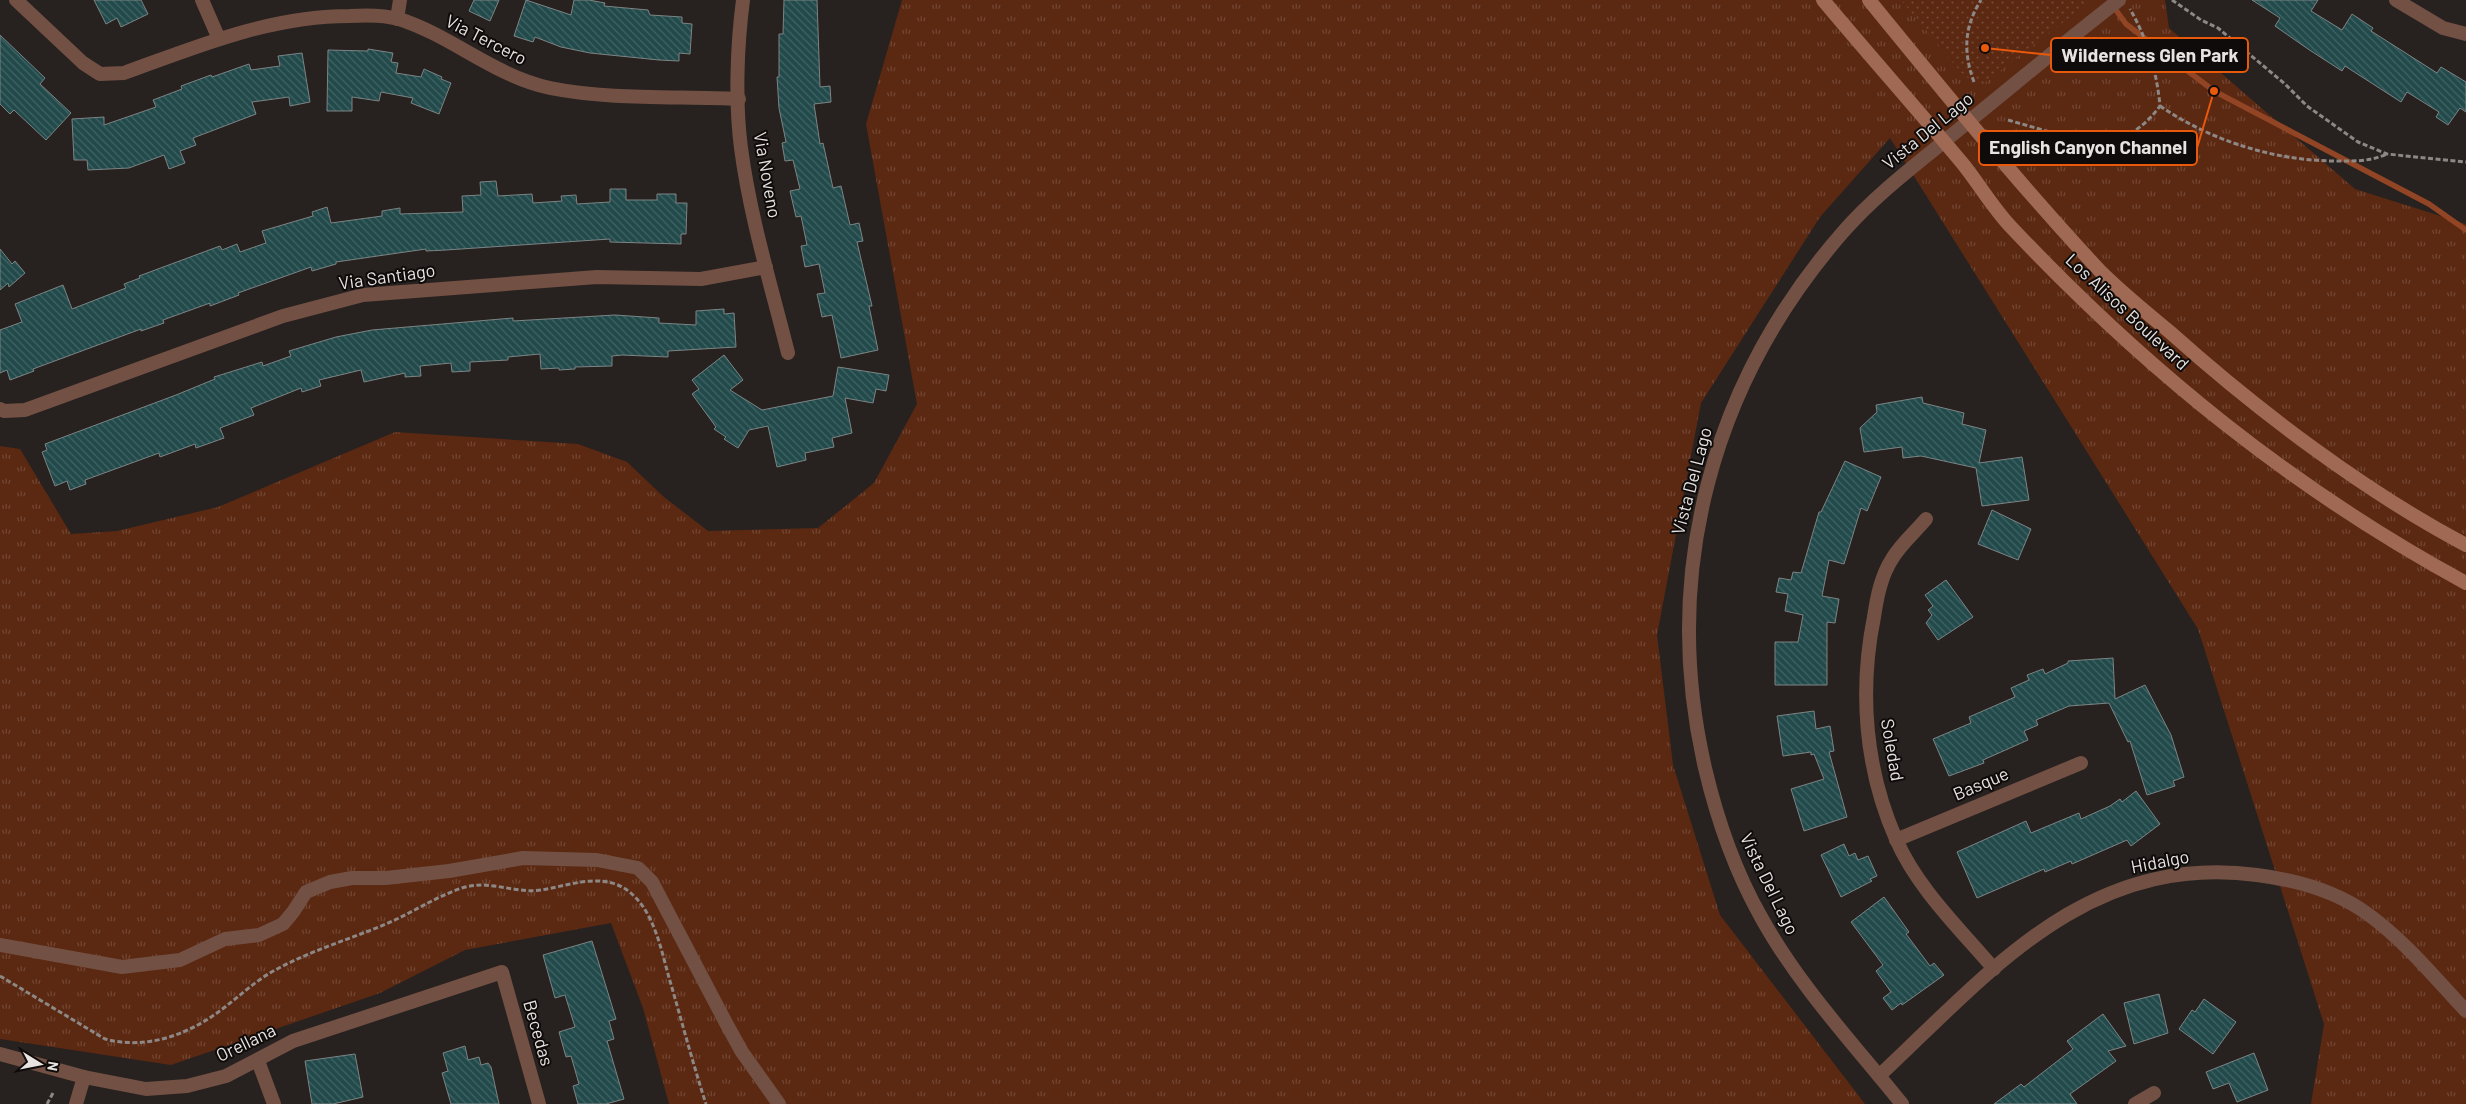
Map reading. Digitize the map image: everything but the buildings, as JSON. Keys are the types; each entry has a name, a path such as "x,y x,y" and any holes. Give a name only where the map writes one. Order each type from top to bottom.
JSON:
{"main road":[{"name":"Los Alisos Boulevard","path":"1823,0 1943,142 2009,225 2116,333 2221,423 2305,484 2384,536 2466,583"},
{"name":"Los Alisos Boulevard","path":"1869,0 1985,142 2102,272 2215,372 2333,461 2428,525 2466,545"}],"street":[{"name":"Via Tercero","path":"16,0 82,63 100,74 124,73 266,24 321,16 361,16 397,19 426,30 505,74 550,88 602,94 739,99"},
{"path":"202,0 219,39"},
{"path":"397,19 400,0"},
{"name":"Via Noveno","path":"743,0 739,31 739,99 742,156 748,194 788,353"},
{"path":"2396,0 2443,28 2466,34"},
{"name":"Vista Del Lago","path":"1902,1104 1824,1010 1787,960 1760,916 1738,870 1709,787 1696,729 1691,685 1689,596 1692,556 1701,507 1716,452 1751,366 1774,324 1798,288 1846,229 1915,164 2096,18 2124,4"},
{"name":"Via Santiago","path":"0,410 25,410 283,316 363,295 597,277 701,279 766,267"},
{"name":"Soledad","path":"1926,519 1892,559 1879,590 1866,654 1867,731 1877,784 1896,840 1919,880 1994,969"},
{"name":"Basque","path":"1896,840 2082,763"},
{"path":"0,945 122,967 180,960 226,939 259,935 282,924 306,892 330,882 352,878 386,878 449,871 523,858 597,860 638,868 652,882 734,1037 779,1104"},
{"name":"Hidalgo","path":"1879,1076 1994,969 2059,917 2112,892 2164,876 2235,872 2302,883 2350,902 2370,915 2412,953 2466,1011"},
{"name":"Orellana","path":"0,1054 84,1077 146,1089 186,1086 226,1076 258,1061 293,1041 502,972"},
{"name":"Becedas","path":"502,972 539,1104"},
{"path":"258,1061 274,1104"},
{"path":"76,1104 84,1077"},
{"path":"2135,1104 2154,1092"}],"path":[{"path":"1974,82 1967,62 1968,33 1970,18 1982,0"},
{"path":"2172,0 2232,39 2285,84 2307,106 2358,142 2388,154 2466,162"},
{"path":"2008,120 2095,145 2107,144 2140,129 2160,106 2159,91 2140,28 2124,4"},
{"path":"2160,106 2184,122 2238,145 2287,158 2314,162 2372,161 2388,154"},
{"path":"0,976 105,1039 123,1044 144,1043 184,1032 218,1012 276,969 351,936 386,924 436,898 464,887 487,884 528,891 593,880 610,882 626,889 637,898 657,937 706,1104"},
{"path":"47,1104 53,1092"}],"green space":[{"path":"902,0 2165,0 2169,28 2355,189 2466,224 2466,1104 2311,1104 2324,1024 2198,629 1890,138 1820,217 1701,403 1657,635 1673,765 1720,915 1865,1104 669,1104 643,1008 611,923 465,950 380,993 171,1065 0,1039 0,446 20,449 71,534 117,531 218,507 395,432 578,444 627,462 664,497 708,531 818,528 874,483 917,404 866,124"},
{"path":"1901,0 2092,0 1982,85 1964,76"}],"waterway":[{"path":"2113,6 2126,24 2214,91 2429,204 2466,230"}],"place":[{"name":"Wilderness Glen Park","path":"1985,48"},
{"name":"English Canyon Channel","path":"2214,91"}]}
